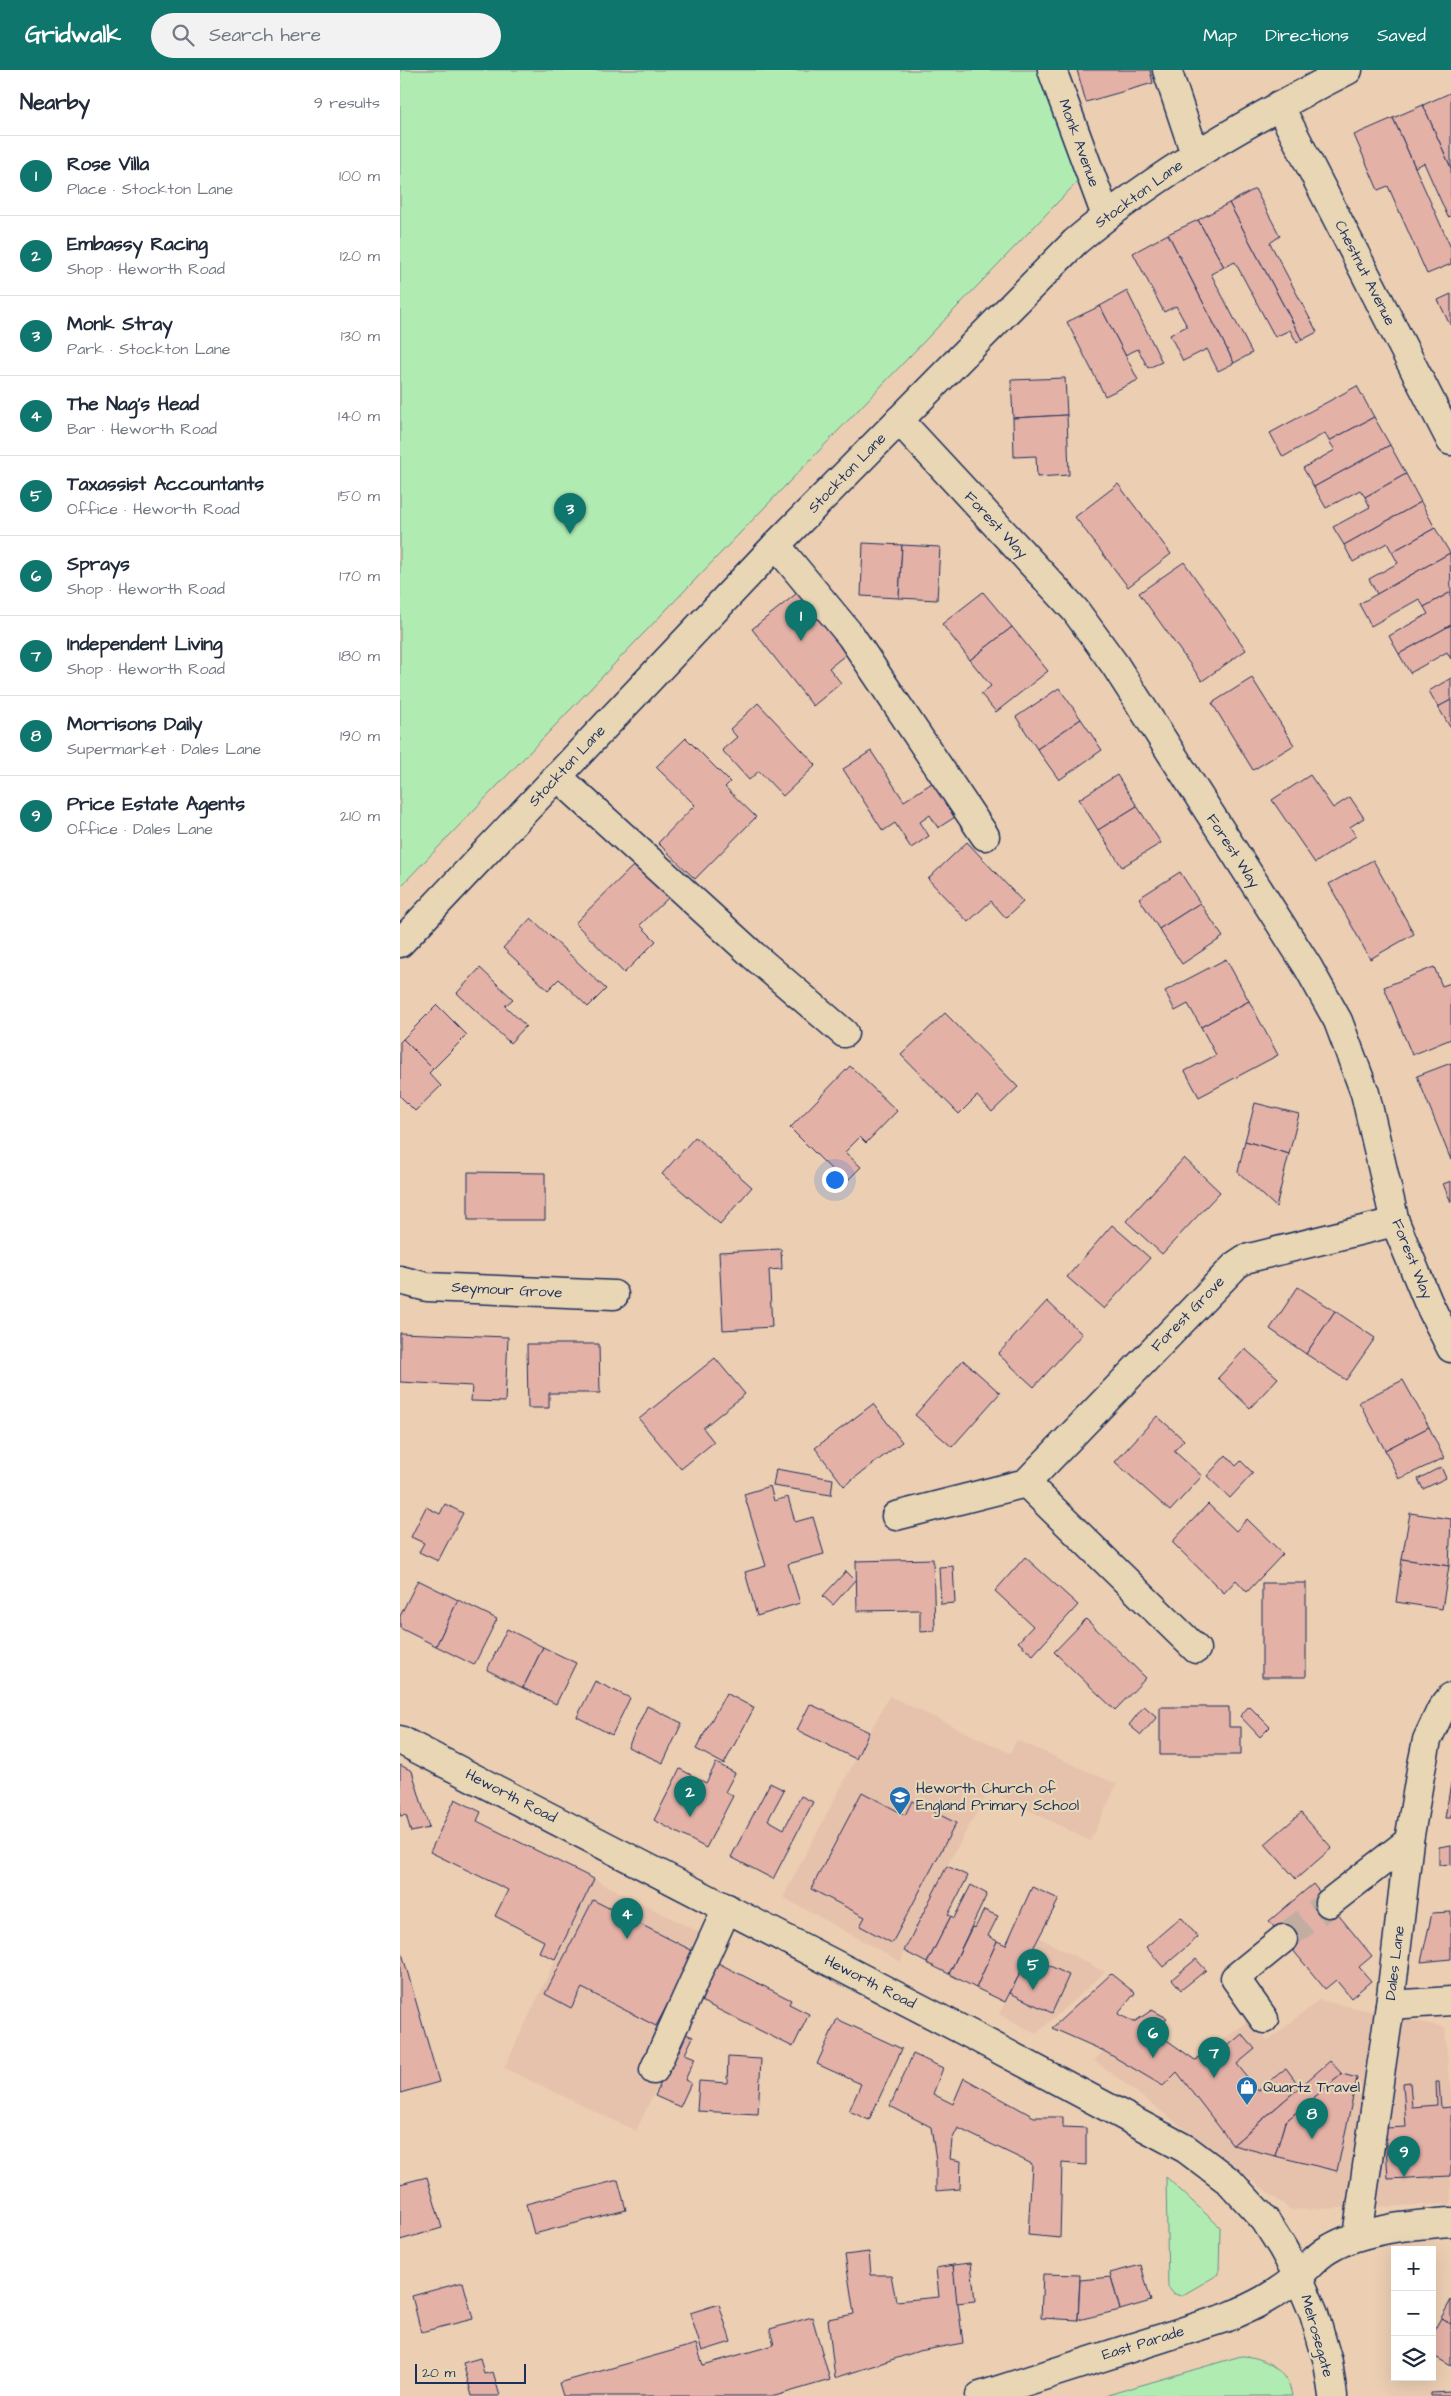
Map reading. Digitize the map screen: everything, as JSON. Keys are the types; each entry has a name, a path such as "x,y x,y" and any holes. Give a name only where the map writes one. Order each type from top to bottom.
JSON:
{"street":[{"name":"Monk Avenue","path":"1052,70 1106,216"},
{"path":"1167,70 1195,154"},
{"name":"Stockton Lane","path":"400,943 776,545 1075,242 1106,216 1195,154 1279,106 1348,70"},
{"name":"Chestnut Avenue","path":"1279,106 1451,441"},
{"name":"Forest Way","path":"899,420 1075,610 1115,665 1308,967 1338,1021 1365,1092 1395,1222 1428,1302 1451,1348"},
{"path":"776,545 851,636 986,836"},
{"path":"557,776 753,955 844,1033"},
{"name":"Forest Grove","path":"1026,1483 1236,1265 1245,1259 1395,1222"},
{"name":"Seymour Grove","path":"400,1280 427,1286 614,1295"},
{"path":"896,1516 1026,1483 1196,1649"},
{"name":"Dales Lane","path":"1356,2236 1390,2005 1409,1841 1427,1740 1441,1710 1451,1697"},
{"name":"Heworth Road","path":"400,1740 972,2035 1186,2149 1230,2182 1266,2220 1298,2276"},
{"path":"1329,1903 1409,1841"},
{"path":"654,2070 727,1908"},
{"path":"1264,2019 1235,1978 1283,1939"},
{"path":"1390,2005 1451,2001"},
{"name":"East Parade","path":"980,2396 1094,2358 1228,2317 1262,2303 1298,2276 1329,2249 1356,2236 1451,2222"},
{"name":"Melrosegate","path":"1298,2276 1314,2314 1333,2396"}],"shaded area":[{"name":"Heworth Church of England Primary School","path":"889,1696 1010,1753 1017,1740 1117,1784 1090,1841 989,1790 947,1866 904,1951 901,1962 783,1897"},
{"path":"594,1879 724,1945 636,2131 504,2068"},
{"path":"1038,1937 1105,1972 1036,2034 999,2014"},
{"path":"1319,2000 1445,2027 1449,2080 1451,2081 1451,2204 1291,2210 1094,2060 1134,2022 1154,2031 1195,2060 1249,2021 1268,2041"}],"green space":[{"path":"400,70 1038,70 1079,180 400,887"},
{"path":"1166,2177 1220,2227 1219,2274 1181,2296 1172,2293 1168,2288"},
{"path":"1241,2356 1258,2359 1274,2367 1286,2379 1292,2396 1104,2396"}],"building":[{"path":"1077,70 1150,70 1153,83 1086,102"},
{"path":"1450,93 1451,95 1451,168 1423,105"},
{"path":"1423,105 1451,168 1451,216 1448,217 1424,163 1415,167 1393,118"},
{"path":"1393,118 1451,248 1451,264 1427,274 1388,186 1378,190 1354,135"},
{"path":"1255,189 1280,236 1270,243 1317,332 1302,340 1229,203"},
{"path":"1229,203 1302,340 1297,343 1290,330 1275,337 1235,262 1224,267 1198,220"},
{"path":"1198,220 1224,267 1211,274 1252,353 1234,363 1168,234"},
{"path":"1168,234 1234,363 1218,371 1207,349 1183,361 1170,335 1187,326 1176,306 1164,312 1133,253"},
{"path":"1127,291 1162,362 1148,368 1138,349 1125,355 1100,306"},
{"path":"1451,294 1451,324 1450,325 1438,300"},
{"path":"1100,306 1138,380 1105,396 1067,322"},
{"path":"1065,378 1067,415 1013,418 1011,380"},
{"path":"1357,386 1374,417 1329,441 1325,433 1283,457 1270,433"},
{"path":"1067,415 1069,475 1037,477 1036,456 1014,457 1013,418"},
{"path":"1374,417 1390,445 1314,487 1303,468 1335,450 1329,441"},
{"path":"1390,445 1406,474 1365,497 1360,490 1326,508 1314,487"},
{"path":"1406,474 1421,502 1344,545 1333,527 1370,507 1365,497"},
{"path":"1118,484 1171,554 1128,587 1075,517"},
{"path":"1421,502 1435,528 1392,552 1387,543 1353,562 1344,545"},
{"path":"1435,528 1450,553 1377,594 1369,579 1398,563 1392,552"},
{"path":"863,543 902,545 899,598 861,596"},
{"path":"902,545 940,547 937,600 899,598"},
{"path":"1450,553 1451,592 1424,607 1419,599 1371,626 1359,604"},
{"path":"1184,562 1246,650 1202,681 1139,593"},
{"path":"801,590 849,652 829,668 841,683 813,706 752,629"},
{"path":"983,592 1012,627 970,660 942,624"},
{"path":"1451,592 1451,625 1399,654 1389,636 1428,614 1424,607"},
{"path":"1451,625 1451,659 1447,652 1410,673 1399,654"},
{"path":"1012,627 1048,671 996,712 981,694 991,686 970,660"},
{"path":"1252,678 1294,745 1253,770 1212,703"},
{"path":"1451,678 1451,700 1438,707 1429,691"},
{"path":"1059,688 1081,719 1037,749 1016,717"},
{"path":"1451,700 1451,727 1450,727 1438,707"},
{"path":"758,703 816,765 783,796 759,771 749,780 722,750 737,737 730,729"},
{"path":"1081,719 1102,750 1059,780 1037,749"},
{"path":"686,738 730,782 725,787 756,817 695,879 658,843 695,805 656,767"},
{"path":"871,751 904,801 932,783 955,817 938,828 930,815 920,822 929,836 911,848 895,823 883,831 843,769"},
{"path":"1117,775 1137,806 1098,830 1079,799"},
{"path":"1310,775 1333,808 1350,797 1364,818 1350,827 1356,836 1315,863 1272,800"},
{"path":"1137,806 1161,843 1122,867 1098,830"},
{"path":"967,842 1023,902 1006,918 991,901 968,922 928,879"},
{"path":"1373,860 1414,934 1370,959 1329,884"},
{"path":"635,864 668,898 640,925 656,941 624,973 575,923"},
{"path":"1180,872 1200,903 1159,929 1139,898"},
{"path":"1200,903 1223,937 1182,964 1159,929"},
{"path":"531,918 606,989 588,1007 559,979 548,990 503,948"},
{"path":"1226,959 1249,1001 1201,1027 1188,1004 1175,1011 1165,991"},
{"path":"1434,967 1442,986 1451,983 1451,1039 1412,1055 1384,987"},
{"path":"480,968 513,999 505,1006 526,1026 510,1043 457,993"},
{"path":"1249,1001 1278,1055 1199,1097 1185,1071 1216,1055 1201,1027"},
{"path":"437,1005 467,1035 433,1069 403,1039"},
{"path":"945,1013 1018,1087 992,1112 977,1096 959,1114 901,1055"},
{"path":"403,1039 433,1069 429,1073 441,1086 415,1111 400,1096 400,1042"},
{"path":"1451,1063 1451,1160 1417,1076"},
{"path":"850,1066 897,1111 866,1143 860,1137 845,1152 861,1167 845,1183 790,1128"},
{"path":"1255,1103 1299,1114 1289,1154 1245,1141"},
{"path":"695,1137 752,1187 720,1224 662,1174"},
{"path":"1245,1141 1289,1154 1276,1207 1238,1172"},
{"path":"1184,1158 1220,1192 1162,1254 1126,1221"},
{"path":"468,1172 545,1173 545,1220 468,1220"},
{"path":"1451,1181 1451,1202 1443,1184"},
{"path":"1112,1225 1150,1258 1104,1309 1067,1277"},
{"path":"781,1249 782,1269 769,1270 772,1327 723,1330 719,1252"},
{"path":"1298,1287 1335,1311 1306,1354 1270,1329"},
{"path":"1047,1301 1082,1334 1034,1387 998,1354"},
{"path":"1335,1311 1375,1338 1346,1380 1306,1354"},
{"path":"400,1333 508,1337 505,1402 471,1401 472,1386 400,1382"},
{"path":"527,1344 599,1344 600,1393 549,1393 549,1408 528,1408"},
{"path":"1245,1349 1278,1378 1250,1408 1218,1378"},
{"path":"715,1358 745,1394 703,1428 714,1442 681,1469 639,1419"},
{"path":"963,1360 1000,1393 952,1447 915,1415"},
{"path":"1403,1380 1429,1427 1385,1450 1359,1402"},
{"path":"873,1404 902,1442 844,1486 815,1448"},
{"path":"1157,1416 1184,1440 1174,1451 1202,1476 1170,1511 1115,1462"},
{"path":"1429,1427 1444,1458 1399,1479 1385,1450"},
{"path":"1226,1455 1236,1466 1241,1461 1253,1473 1230,1498 1207,1476"},
{"path":"1441,1467 1446,1478 1423,1489 1418,1479"},
{"path":"776,1469 833,1479 831,1495 773,1486"},
{"path":"770,1486 774,1501 788,1497 795,1522 813,1517 824,1554 788,1564 800,1603 757,1616 745,1572 766,1566 744,1494"},
{"path":"445,1504 463,1513 438,1561 419,1552 424,1543 411,1537 426,1507 440,1514"},
{"path":"1208,1504 1236,1531 1247,1519 1283,1554 1247,1592 1236,1580 1224,1593 1172,1542"},
{"path":"1410,1513 1451,1519 1449,1566 1402,1559"},
{"path":"1025,1557 1078,1605 1033,1655 1018,1642 1033,1626 995,1591"},
{"path":"933,1559 935,1631 920,1632 920,1610 857,1611 856,1561"},
{"path":"1402,1559 1449,1566 1442,1609 1396,1602"},
{"path":"953,1566 955,1603 941,1604 939,1567"},
{"path":"846,1571 855,1580 833,1605 823,1596"},
{"path":"418,1580 458,1600 436,1646 400,1628 400,1616"},
{"path":"1262,1583 1306,1583 1306,1677 1262,1677"},
{"path":"458,1600 497,1619 474,1665 436,1646"},
{"path":"1086,1619 1146,1678 1115,1710 1054,1652"},
{"path":"507,1629 543,1647 523,1688 487,1670"},
{"path":"543,1647 576,1663 556,1704 523,1688"},
{"path":"595,1681 630,1698 612,1735 577,1717"},
{"path":"726,1693 754,1708 724,1764 696,1749"},
{"path":"810,1704 869,1732 856,1759 797,1730"},
{"path":"647,1706 682,1723 663,1763 628,1747"},
{"path":"1144,1706 1157,1717 1141,1735 1129,1725"},
{"path":"1249,1706 1270,1727 1260,1737 1240,1716"},
{"path":"1160,1707 1229,1707 1229,1727 1241,1727 1241,1755 1160,1755"},
{"path":"716,1763 735,1773 725,1792 733,1796 706,1848 654,1820 680,1769 706,1783"},
{"path":"400,1765 412,1771 429,1828 411,1832 406,1815 400,1816"},
{"path":"770,1783 784,1790 768,1820 784,1829 801,1796 813,1802 773,1879 731,1857"},
{"path":"1451,1783 1451,1818 1445,1818"},
{"path":"862,1792 905,1815 912,1801 956,1823 892,1943 860,1926 865,1917 811,1889"},
{"path":"455,1799 481,1812 477,1821 594,1879 555,1959 539,1952 544,1941 495,1916 508,1890 430,1852"},
{"path":"1301,1813 1332,1848 1296,1879 1265,1844"},
{"path":"1451,1845 1451,1864 1439,1865 1439,1847"},
{"path":"947,1866 968,1876 948,1915 951,1916 927,1963 904,1951"},
{"path":"1313,1884 1372,1956 1359,1967 1371,1981 1351,1998 1336,1980 1325,1989 1269,1921"},
{"path":"971,1885 987,1894 949,1974 927,1963 951,1916 954,1918"},
{"path":"1032,1887 1059,1899 1005,2002 976,1988 997,1941 1006,1945"},
{"path":"593,1900 695,1952 656,2026 582,1988 571,2008 545,1994"},
{"path":"984,1910 998,1916 988,1936 997,1941 976,1988 949,1974 972,1927 975,1928"},
{"path":"1451,1912 1451,1959 1421,1962 1432,1913"},
{"path":"1181,1917 1198,1937 1163,1967 1146,1947"},
{"path":"400,1946 439,2082 400,2093"},
{"path":"1029,1956 1069,1975 1052,2013 1010,1993"},
{"path":"1196,1959 1206,1970 1181,1990 1172,1979"},
{"path":"718,1963 791,2000 789,2004 809,2014 793,2047 699,2000"},
{"path":"1111,1974 1135,1993 1118,2014 1134,2022 1152,2010 1167,2018 1154,2031 1195,2060 1223,2050 1242,2034 1255,2049 1237,2064 1258,2091 1286,2068 1300,2087 1233,2145 1177,2072 1163,2086 1104,2051 1052,2028"},
{"path":"837,2019 902,2049 869,2120 849,2111 861,2084 817,2064"},
{"path":"683,2033 693,2037 685,2054 695,2058 685,2080 691,2083 680,2107 655,2096"},
{"path":"913,2054 943,2068 933,2094 953,2104 964,2078 1034,2117 1063,2117 1063,2127 1086,2128 1086,2165 1062,2163 1060,2238 1028,2235 1032,2164 958,2128 952,2140 950,2159 961,2161 960,2189 936,2191 936,2160 931,2127 890,2106"},
{"path":"728,2057 761,2059 758,2114 697,2111 699,2081 727,2083"},
{"path":"1330,2061 1342,2074 1285,2122 1275,2156 1233,2145"},
{"path":"1342,2074 1357,2078 1337,2171 1275,2156 1285,2122"},
{"path":"1410,2082 1412,2107 1437,2105 1436,2082 1439,2082 1441,2108 1451,2107 1451,2176 1388,2179 1385,2128 1406,2127 1403,2083"},
{"path":"427,2177 442,2228 400,2240 400,2184"},
{"path":"618,2180 626,2210 534,2234 526,2204"},
{"path":"869,2252 871,2275 891,2275 896,2301 939,2297 936,2268 953,2265 963,2343 919,2351 835,2378 828,2319 854,2314 845,2255"},
{"path":"971,2263 975,2301 957,2303 953,2265"},
{"path":"1141,2265 1151,2301 1120,2310 1110,2273"},
{"path":"1043,2274 1080,2275 1078,2320 1041,2318"},
{"path":"1111,2277 1120,2310 1078,2320 1080,2280"},
{"path":"463,2282 473,2319 421,2332 412,2296"},
{"path":"1451,2300 1451,2324 1441,2318"},
{"path":"719,2304 731,2342 702,2351 690,2313"},
{"path":"812,2317 830,2380 775,2396 563,2396 559,2383 696,2344 703,2365 774,2345 770,2329"},
{"path":"1441,2318 1451,2324 1451,2366 1436,2357 1436,2327"},
{"path":"480,2358 484,2374 493,2372 500,2396 472,2396 463,2363"},
{"path":"1451,2392 1451,2396 1431,2396 1431,2393"}],"tunnel":[{"path":"1283,1939 1329,1903"}],"place":[{"name":"Monk Stray","path":"570,534"},
{"name":"Rose Villa","path":"801,641"},
{"name":"Heworth Church of England Primary School","path":"900,1816"},
{"name":"Embassy Racing","path":"690,1817"},
{"name":"The Nag's Head","path":"627,1939"},
{"name":"Taxassist Accountants","path":"1033,1990"},
{"name":"Sprays","path":"1153,2058"},
{"name":"Independent Living","path":"1214,2078"},
{"name":"Quartz Travel","path":"1247,2106"},
{"name":"Morrisons Daily","path":"1312,2139"},
{"name":"Price Estate Agents","path":"1404,2177"}]}
